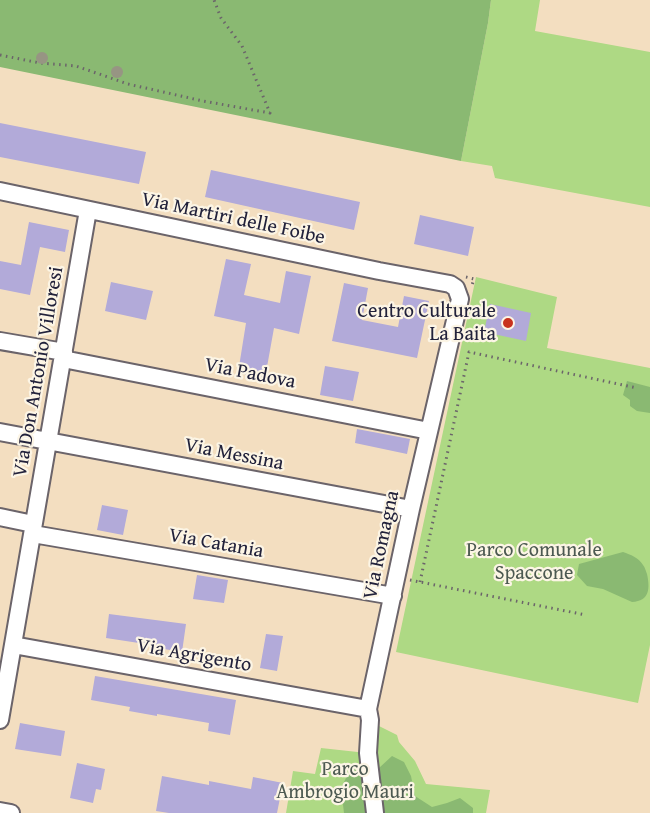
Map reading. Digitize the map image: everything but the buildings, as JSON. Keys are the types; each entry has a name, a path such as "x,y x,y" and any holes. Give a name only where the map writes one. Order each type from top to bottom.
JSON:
{"street":[{"name":"Via Martiri delle Foibe","path":"0,191 450,284 456,288"},
{"name":"Via Don Antonio Villoresi","path":"0,720 88,210"},
{"name":"Via Romagna","path":"375,813 368,753 370,720 368,709 411,509 460,299 456,288"},
{"name":"Via Padova","path":"0,341 429,431"},
{"name":"Via Messina","path":"0,432 411,509"},
{"name":"Via Catania","path":"0,517 33,529 393,596"},
{"name":"Via Agrigento","path":"13,645 368,709"},
{"path":"0,811 11,813"}],"path":[{"path":"0,55 40,63 76,66 128,84 270,113 242,46 221,18 214,0"},
{"path":"586,615 420,582 469,352 637,388"}],"green space":[{"path":"0,0 491,0 461,161 0,67"},
{"path":"491,0 540,0 535,31 650,52 650,207 495,178 492,166 461,161"},
{"name":"Parco Comunale Spaccone","path":"476,277 557,297 547,348 650,368 650,645 638,703 396,652"},
{"path":"627,381 650,387 650,413 637,411 630,406 630,400 623,395"},
{"path":"623,552 637,558 647,574 647,593 638,601 632,602 603,589 587,586 577,575 579,564"},
{"name":"Parco Ambrogio Mauri","path":"379,726 397,735 399,742 415,761 426,784 490,790 486,813 286,813 293,771 315,774 321,748 376,754"},
{"path":"392,756 404,762 411,776 415,796 432,807 460,798 473,808 473,813 344,813 341,788 352,770 379,768"}],"place":[{"name":"Centro Culturale La Baita","path":"508,323"}]}
